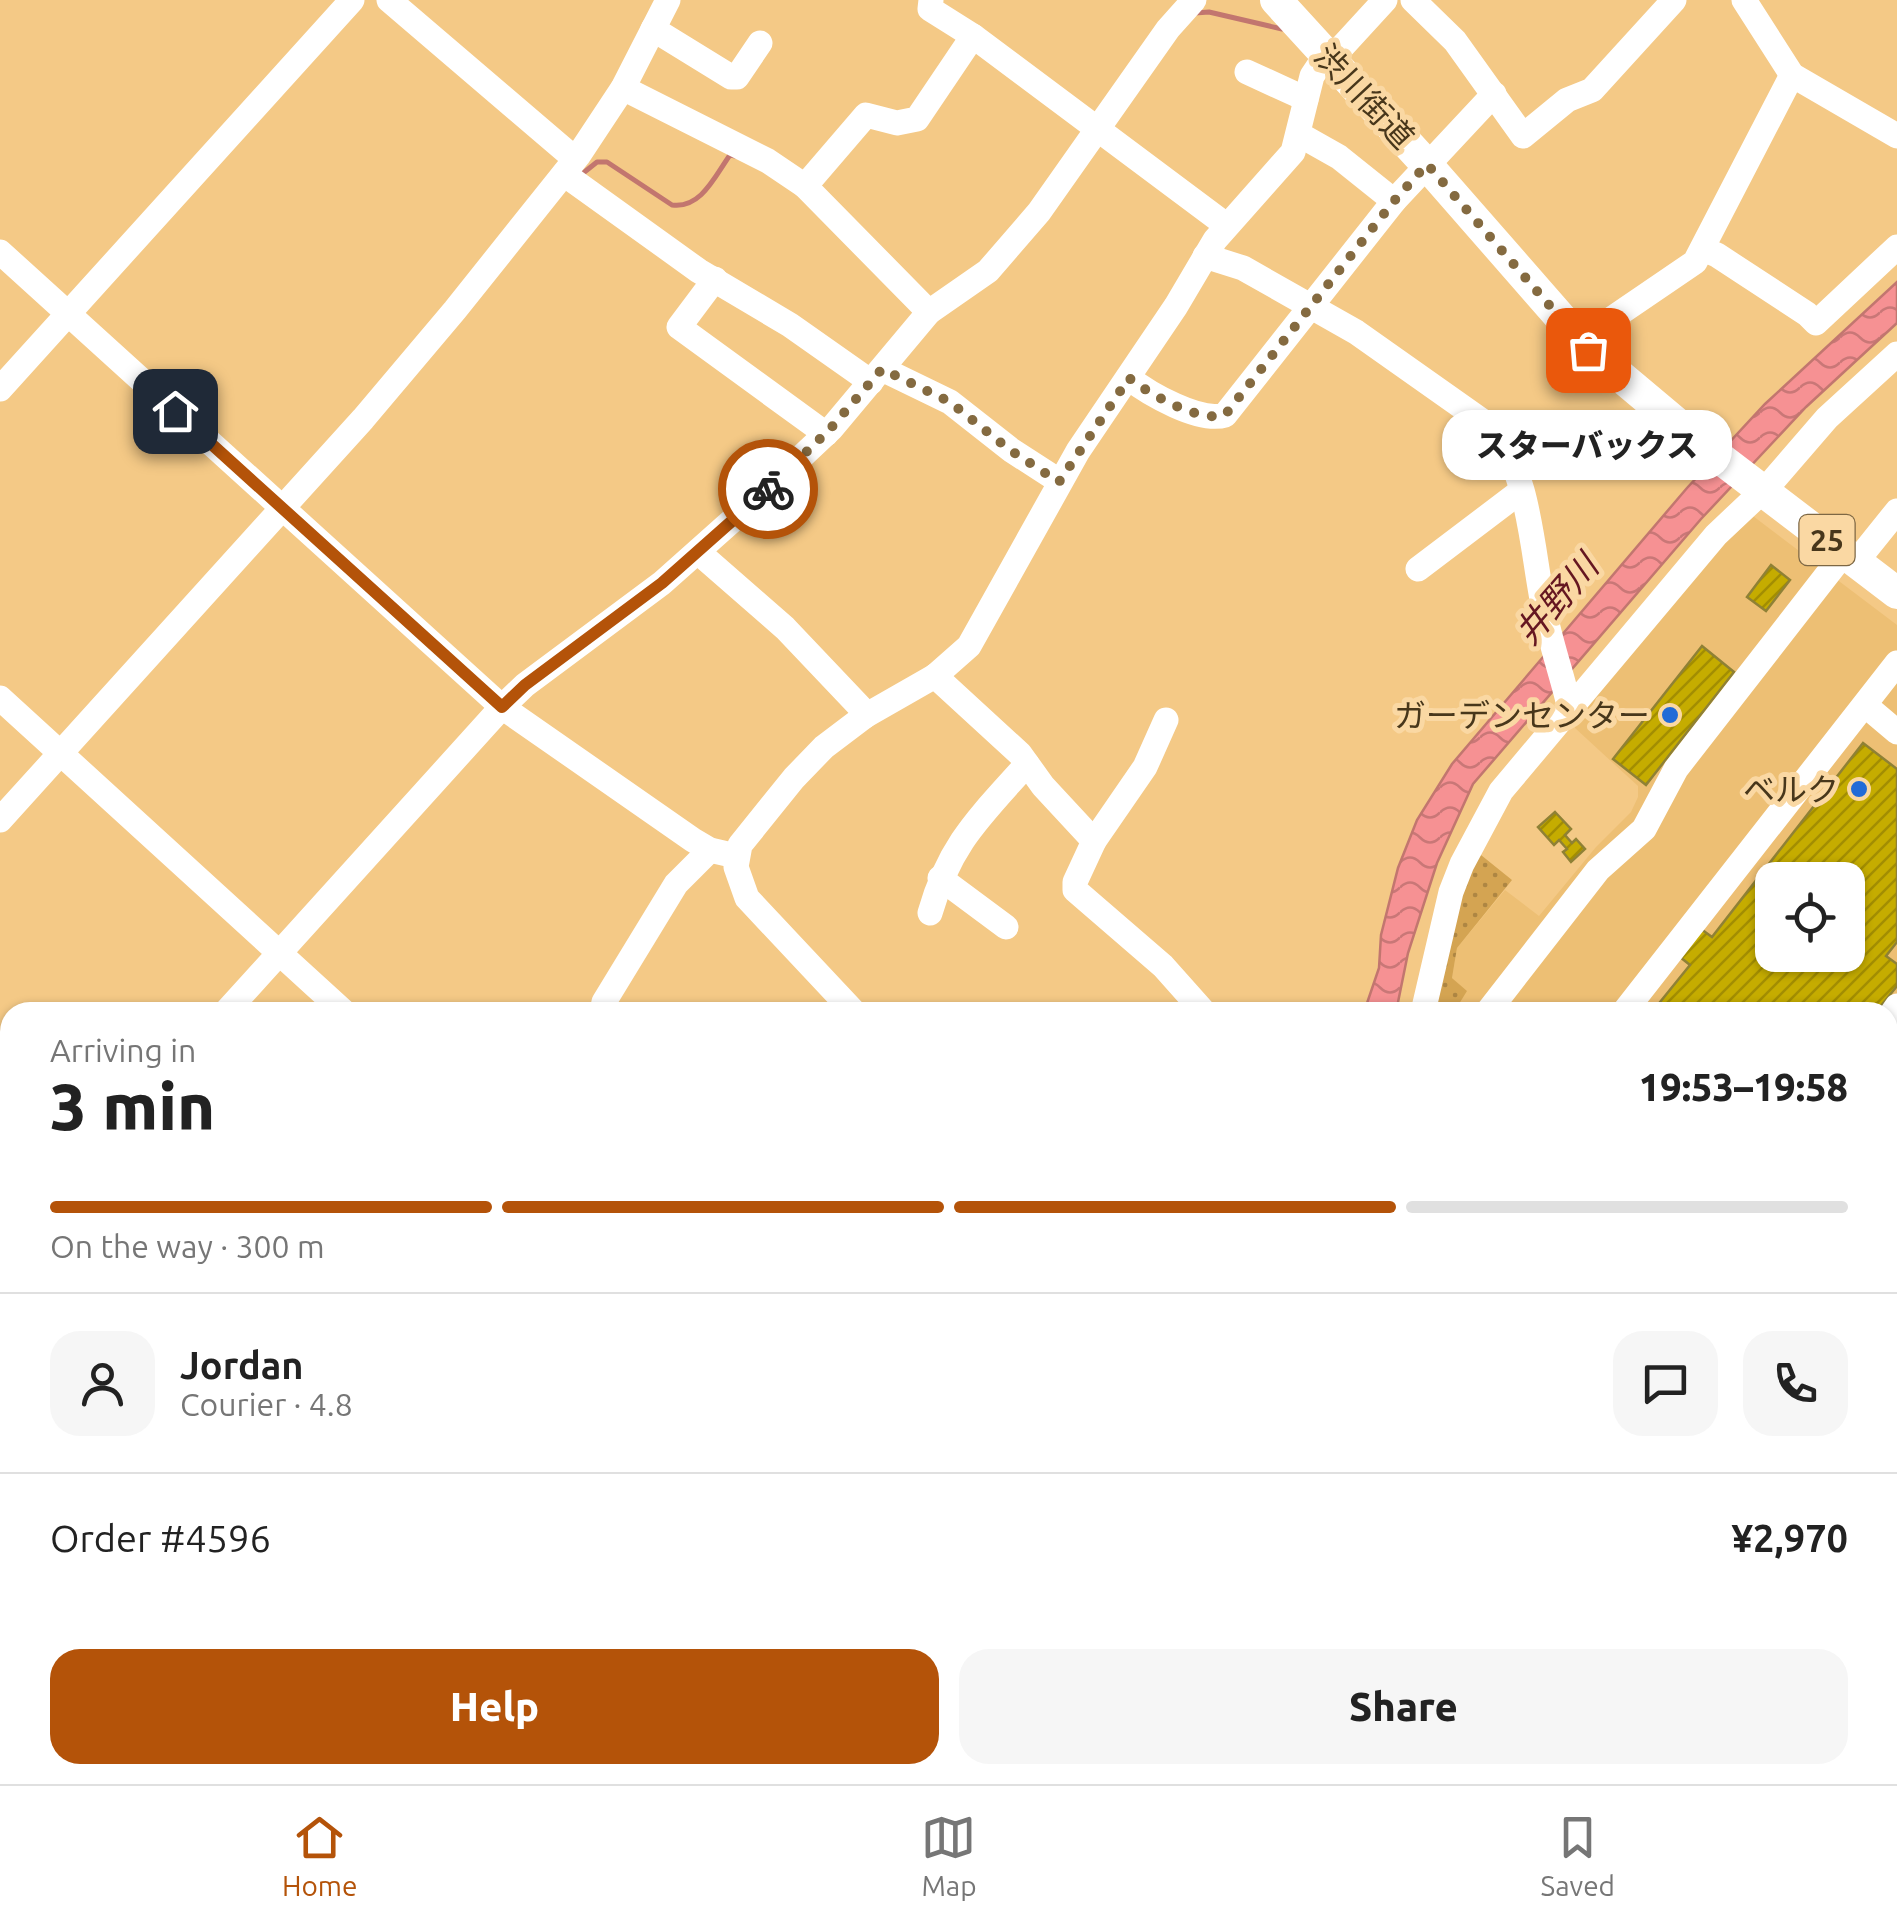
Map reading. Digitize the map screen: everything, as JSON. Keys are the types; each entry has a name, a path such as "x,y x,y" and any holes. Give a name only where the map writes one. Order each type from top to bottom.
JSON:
{"main road":[{"name":"渋川街道","path":"1276,0 1427,164 1580,340 1700,443 1897,592"}],"street":[{"path":"0,389 352,0"},
{"path":"390,0 570,166 715,279 876,376 950,402 1010,450 1059,482"},
{"path":"0,820 386,392 570,166 623,88 668,0"},
{"path":"931,0 930,9 973,36 1226,225"},
{"path":"235,1002 502,707 698,552 826,434 930,312 964,290 1012,247 1168,29 1194,0"},
{"path":"845,1002 747,898 739,881 736,856 746,834 824,747 865,716 935,676 969,646 1059,482 1205,256 1226,225 1262,191 1293,152 1312,76 1385,0"},
{"path":"1413,0 1455,41 1524,136 1567,100 1592,90 1670,1"},
{"path":"1744,0 1792,74 1897,136"},
{"path":"653,29 731,77 736,77 760,42"},
{"path":"805,186 866,115 897,123 916,118 973,36"},
{"path":"1246,72 1306,99"},
{"path":"1580,340 1695,262 1792,74"},
{"path":"623,88 768,161 805,186 930,312"},
{"path":"1129,378 1192,412 1209,417 1225,415 1394,201 1494,94"},
{"path":"1300,134 1339,157 1394,201"},
{"path":"1703,249 1718,254 1816,323 1897,246"},
{"path":"0,252 502,707 710,850 736,856"},
{"path":"1205,256 1243,268 1356,332 1492,428 1508,447 1569,708"},
{"path":"715,279 680,328 826,434"},
{"path":"1426,1002 1448,906 1462,864 1501,791 1716,536 1828,418 1897,354"},
{"path":"1418,570 1520,491"},
{"path":"1495,1002 1598,870 1644,829 1676,770 1785,629 1897,511"},
{"path":"698,552 785,628 865,716"},
{"path":"1632,1002 1897,663"},
{"path":"935,676 1026,764 1094,840"},
{"path":"0,698 333,1002"},
{"path":"1865,705 1897,732"},
{"path":"1166,720 1145,767 1094,840 1075,890 1162,966 1195,1002"},
{"path":"930,913 940,878 963,835 1026,764"},
{"path":"604,1002 676,884 710,850"},
{"path":"940,878 1006,927"}],"shaded area":[{"path":"1749,513 1897,625 1897,1002 1460,1002 1466,991 1452,978 1457,948 1505,890 1539,916 1596,847 1631,812 1638,786 1575,728 1575,721"},
{"path":"1476,851 1512,880 1457,948 1452,978 1467,991 1460,1002 1432,1002 1455,910"}],"water":[{"path":"1897,282 1897,323 1806,407 1701,519 1473,784 1437,863 1408,953 1398,1002 1367,1002 1379,968 1381,935 1398,868 1417,820 1452,764 1687,488 1765,404"}],"building":[{"path":"1771,565 1790,580 1766,611 1747,597"},
{"path":"1702,646 1734,672 1646,785 1613,759"},
{"path":"1863,743 1897,769 1897,942 1886,956 1897,964 1897,986 1884,1002 1660,1002 1690,965 1680,957 1701,929 1712,937 1755,882 1755,972 1865,972 1865,862 1770,862"},
{"path":"1555,812 1571,829 1565,835 1572,843 1576,839 1585,849 1571,862 1559,840 1554,845 1538,827"}],"waterway":[{"path":"1195,13 1209,12 1282,29"},
{"path":"582,174 597,162 607,162 672,205 682,205 699,196 730,155 735,156"}],"way so far":[{"path":"768,489 830,429 882,369 950,402 1010,450 1059,482 1129,378 1192,412 1209,417 1225,415 1427,164 1588,350"}],"place":[{"name":"スターバックス","path":"1588,350"},
{"name":"ガーデンセンター","path":"1670,715"},
{"name":"ベルク","path":"1859,789"}],"route":[{"path":"175,411 502,707 525,685 662,583 768,489"}],"water label":[{"name":"井野川","path":"1556,599"}]}
